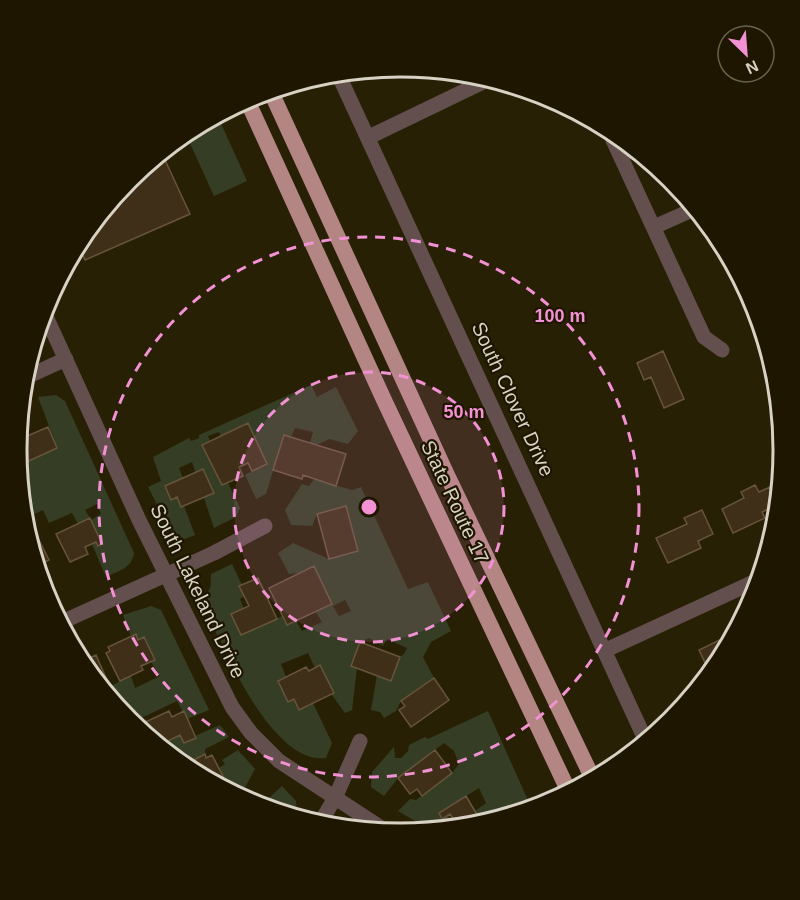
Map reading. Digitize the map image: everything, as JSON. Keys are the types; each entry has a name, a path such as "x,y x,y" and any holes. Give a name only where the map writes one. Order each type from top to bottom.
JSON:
{"highway":[{"name":"State Route 17","path":"274,99 447,475 589,771"},
{"name":"State Route 17","path":"251,108 384,400 566,785"}],"street":[{"name":"South Clover Drive","path":"342,82 642,733"},
{"path":"369,137 477,85"},
{"path":"616,146 704,337 722,350"},
{"path":"654,227 687,212"},
{"name":"South Lakeland Drive","path":"49,323 140,520 230,703 251,733 279,761 372,822"},
{"path":"35,374 66,359"},
{"path":"68,619 214,553 266,526"},
{"path":"606,650 748,585"},
{"path":"324,815 335,798 360,741"}],"green space":[{"path":"221,123 247,181 214,196 190,142"},
{"path":"311,385 317,397 336,387 358,431 348,444 329,439 317,445 310,443 313,432 295,428 291,437 284,435 266,494 256,499 245,475 267,463 248,423 221,436 219,432 208,436 210,441 203,445 222,485 228,483 240,508 236,517 214,528 192,462 179,468 183,478 165,487 171,500 177,497 181,507 184,506 195,535 185,539 173,536 148,487 161,481 153,457 189,438 191,441 199,438 199,435"},
{"path":"56,395 65,401 134,553 128,566 106,577 92,544 96,542 98,546 102,544 91,520 101,514 97,504 85,510 90,518 78,524 72,513 49,523 43,510 33,515 27,461 57,447 38,397"},
{"path":"314,479 352,490 361,487 408,589 428,582 451,631 431,642 423,657 434,678 401,701 396,711 384,718 380,712 371,710 377,675 391,680 400,657 407,648 387,639 383,646 369,638 360,642 351,665 357,668 352,710 345,713 331,694 333,693 320,666 315,668 308,653 281,664 286,677 278,681 288,702 294,699 313,703 332,743 326,758 309,756 293,748 277,734 250,697 229,659 205,606 211,574 232,564 242,585 244,596 240,599 244,609 232,614 241,635 282,616 287,625 296,621 302,631 322,622 315,611 332,603 314,566 300,573 289,574 278,553 293,543 329,559 358,550 346,506 317,514 312,526 291,525 285,510 302,484 309,486","holes":["345,600 351,611 339,616 333,606"]},
{"path":"151,606 161,610 209,710 187,719 177,701 141,718 136,714 111,686 131,676 135,688 160,676 151,662 155,660 144,637 138,640 136,634 131,636 123,615"},
{"path":"488,711 528,800 477,815 475,811 486,803 479,788 439,813 442,819 450,814 448,820 417,822 398,811 410,799 416,800 452,773 459,764 454,751 444,743 398,778 384,796 371,787 372,772 394,747 395,758 401,758 408,751 409,745 425,737 428,739"},
{"path":"220,725 229,737 205,749 205,754 193,760 167,741 180,735 184,743"},
{"path":"238,750 255,769 244,789 225,779 219,768 225,764 222,760"},
{"path":"282,786 296,801 297,808 280,803 268,799"}],"building":[{"path":"165,161 190,214 85,260 83,254 104,223 136,186"},
{"path":"663,351 684,399 664,408 651,377 644,380 637,363"},
{"path":"248,423 267,464 252,471 248,463 239,467 243,476 222,485 202,445"},
{"path":"48,427 57,448 27,462 28,436"},
{"path":"284,435 346,454 336,486 303,475 302,479 273,470"},
{"path":"203,469 214,493 181,507 177,497 171,500 165,486"},
{"path":"755,485 759,492 770,487 768,509 762,512 765,518 733,533 722,509 744,498 741,492"},
{"path":"346,506 358,551 329,559 317,514"},
{"path":"702,510 713,534 698,541 701,548 668,563 656,538 687,524 684,518"},
{"path":"90,518 102,544 98,546 96,542 85,547 88,554 70,562 56,534"},
{"path":"38,537 49,560 45,562"},
{"path":"314,566 332,604 287,625 269,588"},
{"path":"258,578 277,619 241,635 231,614 249,606 239,586"},
{"path":"136,634 138,640 144,637 155,660 141,666 143,670 120,681 106,653 110,651 108,647"},
{"path":"722,639 705,664 699,650"},
{"path":"360,642 400,657 391,681 351,666"},
{"path":"96,655 107,681 104,677 90,658"},
{"path":"320,665 334,693 299,710 294,699 288,702 278,681 306,667 309,671"},
{"path":"434,678 449,700 411,727 399,710 405,706 401,701"},
{"path":"169,711 172,717 184,711 196,738 184,743 180,735 167,741 145,722"},
{"path":"435,750 452,773 422,796 417,789 410,794 398,778"},
{"path":"205,754 206,758 212,755 225,779 213,773 193,760"},
{"path":"466,796 477,815 453,819 450,814 442,819 439,813"}]}
